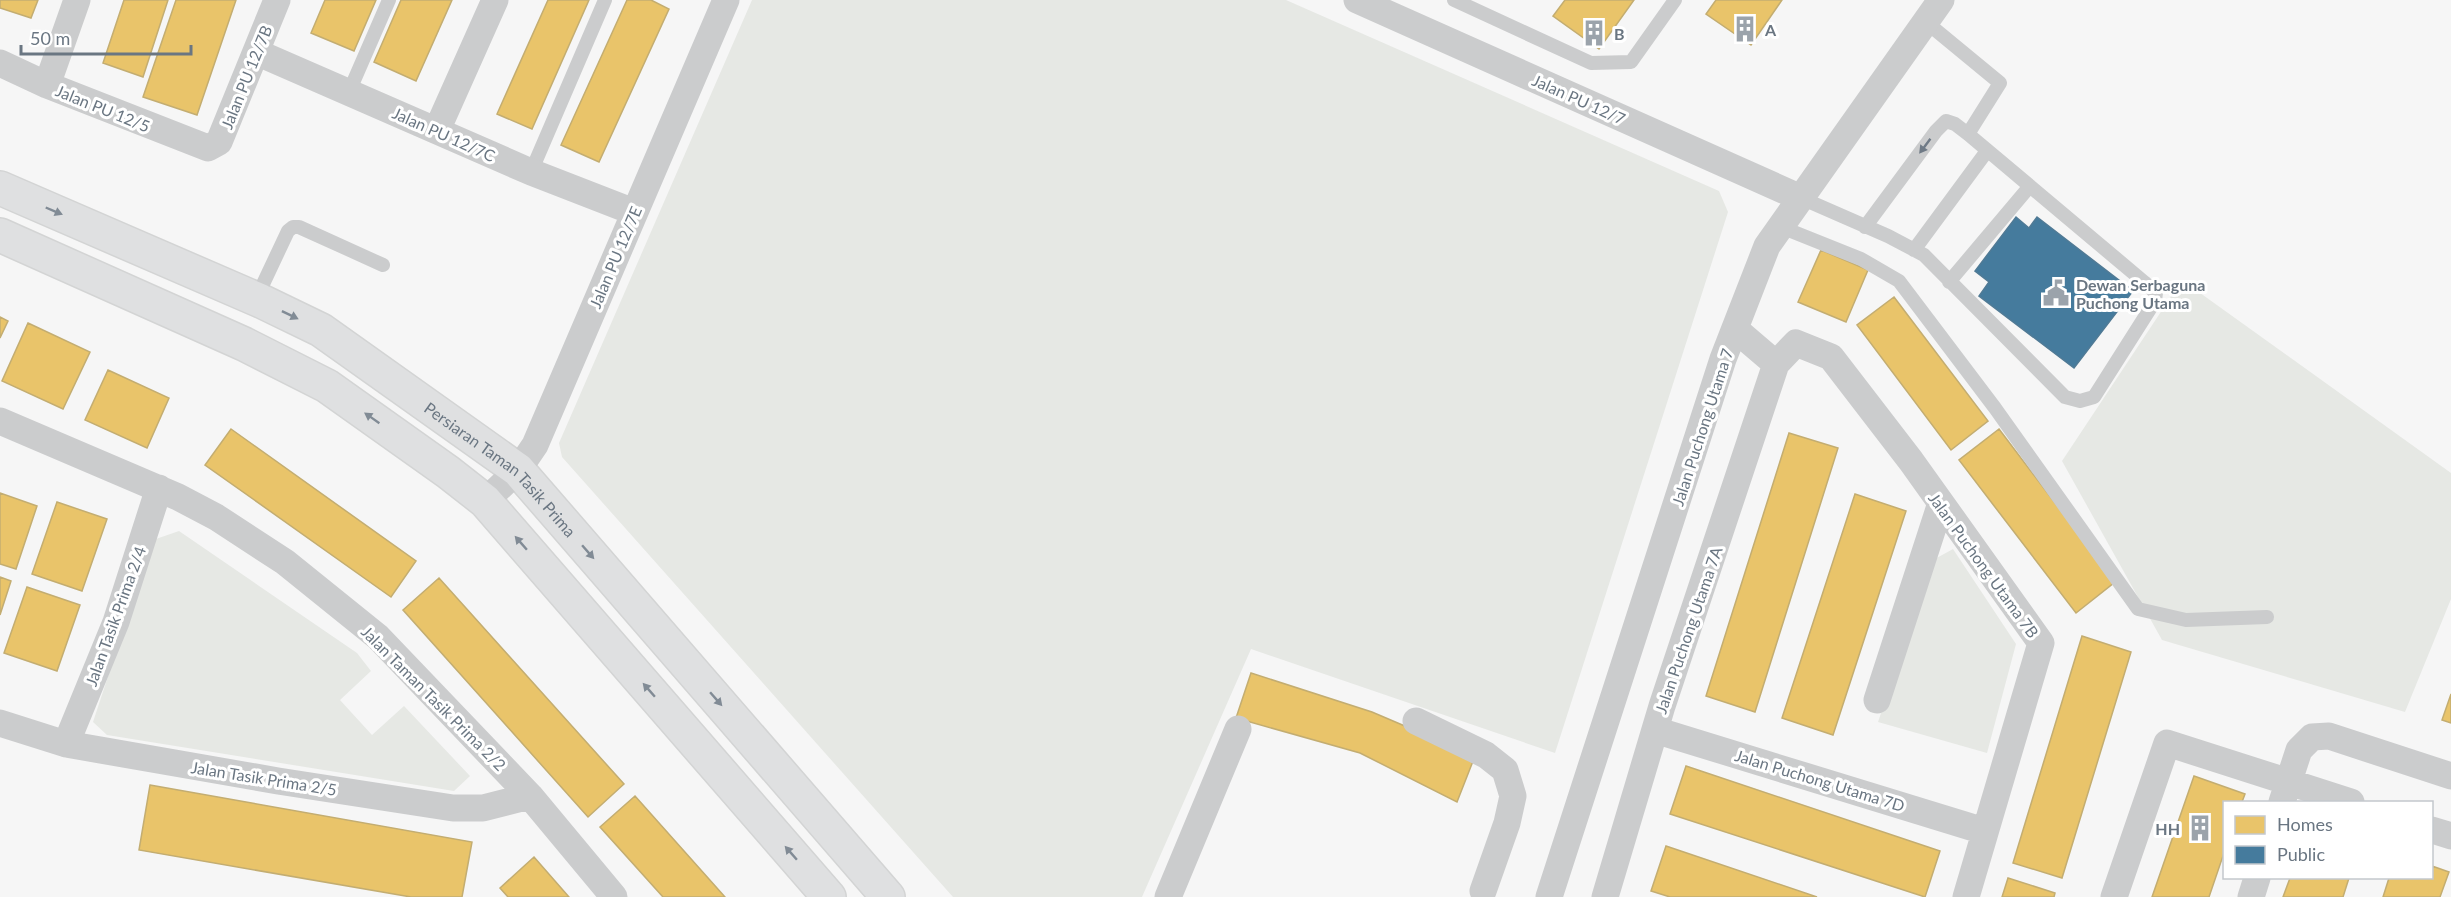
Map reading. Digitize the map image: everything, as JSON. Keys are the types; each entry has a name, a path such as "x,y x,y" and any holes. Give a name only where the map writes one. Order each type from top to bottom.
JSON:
{"main road":[{"name":"Persiaran Taman Tasik Prima","path":"0,188 256,298 321,330 518,470 888,897"},
{"name":"Persiaran Taman Tasik Prima","path":"0,235 244,344 327,386 485,501 829,897"}],"street":[{"path":"47,85 77,0"},
{"name":"Jalan PU 12/7B","path":"208,148 219,142 277,0"},
{"path":"436,130 495,0"},
{"name":"Jalan PU 12/7E","path":"485,501 518,470 535,445 726,0"},
{"name":"Jalan PU 12/7","path":"1357,0 1801,198"},
{"name":"Jalan Puchong Utama 7","path":"1549,897 1720,370 1767,246 1934,11"},
{"name":"Jalan PU 12/7C","path":"255,52 531,172 634,212"},
{"name":"Jalan PU 12/5","path":"0,63 47,85 208,148"},
{"path":"1735,329 1776,364"},
{"name":"Jalan Puchong Utama 7B","path":"1776,364 1796,343 1831,357 1941,503 2041,644 1966,897"},
{"name":"Jalan Puchong Utama 7A","path":"1605,897 1655,730 1776,364"},
{"name":"Jalan Taman Tasik Prima 2/2","path":"0,421 159,488 216,517 285,562 378,637 530,796 614,897"},
{"name":"Jalan Tasik Prima 2/4","path":"66,744 116,622 159,488"},
{"path":"1877,700 1941,503"},
{"path":"1416,721 1486,755 1504,770 1513,796 1490,895"},
{"name":"Jalan Tasik Prima 2/5","path":"0,723 66,744 278,781 453,808 483,808 530,796"},
{"path":"1168,897 1238,729"},
{"name":"Jalan Puchong Utama 7D","path":"1655,730 1984,831"},
{"path":"2285,792 2299,750 2312,737 2330,736 2451,776"},
{"path":"2114,897 2167,743 2285,792 2344,801"},
{"path":"2433,830 2451,836"},
{"path":"2251,897 2257,879"}],"lane":[{"path":"349,92 389,0"},
{"path":"531,172 605,0"},
{"path":"1454,0 1591,63 1631,63 1674,0"},
{"path":"1934,11 2000,83 1968,134"},
{"path":"1801,198 1924,255 2064,397 2080,401 2094,397 2155,301 2156,293 1968,134 1946,121 1936,131 1865,226"},
{"path":"1914,250 1987,151"},
{"path":"1949,282 2030,186"},
{"path":"256,298 288,231 293,227 299,226 383,265"},
{"path":"1780,227 1861,259 1899,281 2002,418 2138,609 2186,620 2266,617"}],"shaded area":[{"path":"752,0 1286,0 1719,191 1728,212 1555,753 1251,649 1142,897 953,897 562,457 559,443"},
{"path":"2182,280 2451,473 2451,599 2405,712 2162,640 2062,461"},
{"path":"179,531 357,653 371,671 340,700 372,735 404,706 470,776 454,791 107,735 93,722 153,540"},
{"path":"1953,549 2016,644 1987,753 1878,722 1933,560"}],"building: Homes":[{"path":"0,0 38,0 31,18 0,8"},
{"path":"124,0 168,0 143,77 103,63"},
{"path":"176,0 236,0 197,115 143,97"},
{"path":"325,0 376,0 354,51 311,33"},
{"path":"401,0 452,0 416,81 374,62"},
{"path":"548,0 589,0 532,129 497,114"},
{"path":"627,0 651,0 669,9 599,162 561,145"},
{"name":"B","path":"1565,0 1634,0 1599,49 1553,16"},
{"name":"A","path":"1716,0 1782,0 1751,45 1706,14"},
{"path":"1821,250 1868,270 1846,322 1798,302"},
{"path":"1894,297 1988,421 1951,450 1857,325"},
{"path":"0,317 8,321 0,338"},
{"path":"28,323 90,352 63,409 2,381"},
{"path":"108,370 169,398 147,448 85,420"},
{"path":"231,429 416,561 391,597 205,465"},
{"path":"1999,429 2115,582 2076,613 1959,460"},
{"path":"1789,433 1838,448 1755,712 1706,696"},
{"path":"0,493 37,506 16,569 0,564"},
{"path":"1855,494 1906,511 1833,735 1782,718"},
{"path":"57,502 107,519 82,591 32,574"},
{"path":"0,577 11,581 0,615"},
{"path":"439,578 624,784 588,817 403,610"},
{"path":"27,587 80,605 57,671 4,653"},
{"path":"2082,636 2131,652 2062,878 2013,863"},
{"path":"1251,673 1372,712 1475,756 1457,802 1360,753 1236,718"},
{"path":"2451,694 2451,723 2442,720"},
{"path":"1686,766 1940,851 1925,897 1670,814"},
{"name":"HH","path":"2194,776 2245,794 2242,801 2223,801 2223,856 2209,897 2152,897"},
{"path":"150,785 472,842 462,897 411,897 139,850"},
{"path":"635,796 725,897 663,897 600,827"},
{"path":"1666,846 1817,897 1670,897 1651,891"},
{"path":"534,857 569,897 508,897 500,888"},
{"path":"2433,866 2449,872 2440,897 2383,897 2389,879 2433,879"},
{"path":"2008,878 2055,893 2054,897 2002,897"},
{"path":"2290,879 2349,879 2343,897 2283,897"}],"building: Public":[{"name":"Dewan Serbaguna Puchong Utama","path":"2016,217 2029,228 2037,217 2133,291 2074,368 1979,296 1989,282 1975,271"}],"place":[{"name":"A","path":"1745,29"},
{"name":"B","path":"1594,33"},
{"name":"Dewan Serbaguna Puchong Utama","path":"2056,293"},
{"name":"HH","path":"2200,828"}]}
